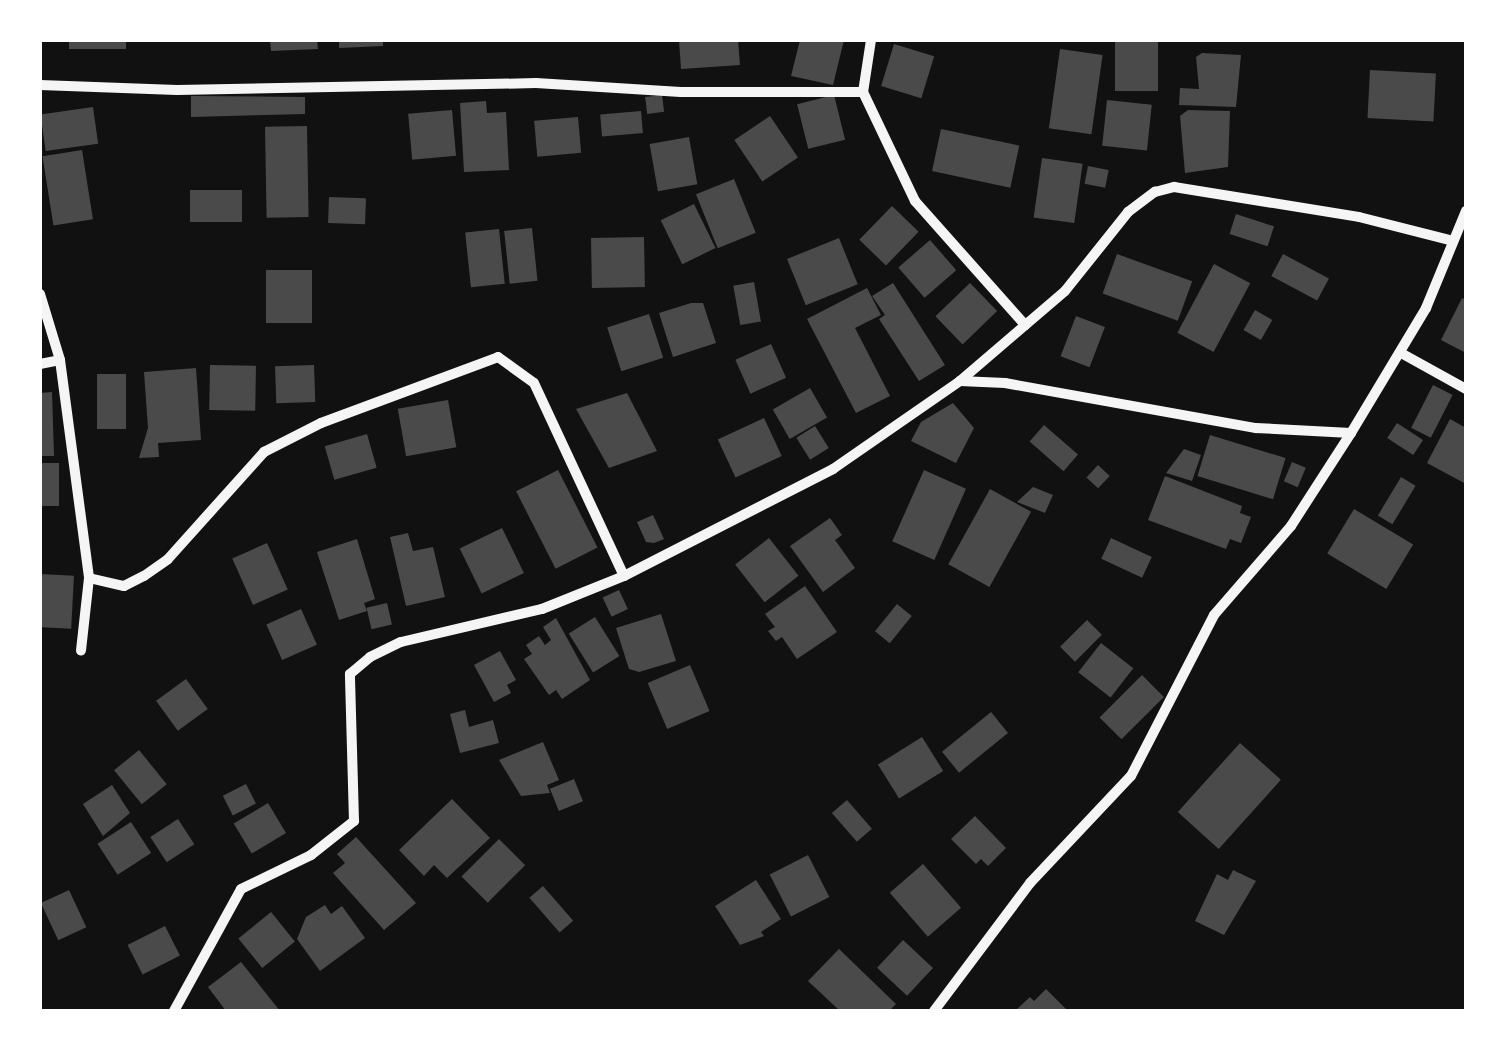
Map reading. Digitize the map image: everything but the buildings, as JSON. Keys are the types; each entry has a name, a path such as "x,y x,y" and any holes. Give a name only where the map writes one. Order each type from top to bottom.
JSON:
{"street":[{"path":"870,40 863,92 916,202 1025,325"},
{"path":"40,86 195,90 536,83 682,92 863,92"},
{"path":"174,1011 241,889 311,855 354,821 350,674 401,642 542,610 624,576 834,469 960,381 1064,290 1128,212 1174,187 1359,218 1452,240"},
{"path":"934,1011 1030,883 1131,776 1214,615 1291,526 1401,353 1466,211"},
{"path":"40,294 60,360 89,578 82,651"},
{"path":"1401,353 1466,389"},
{"path":"89,578 124,586 156,568 264,452 356,409 498,356 534,383 624,576"},
{"path":"40,364 60,360"},
{"path":"960,381 1005,383 1274,431 1351,433"}]}
